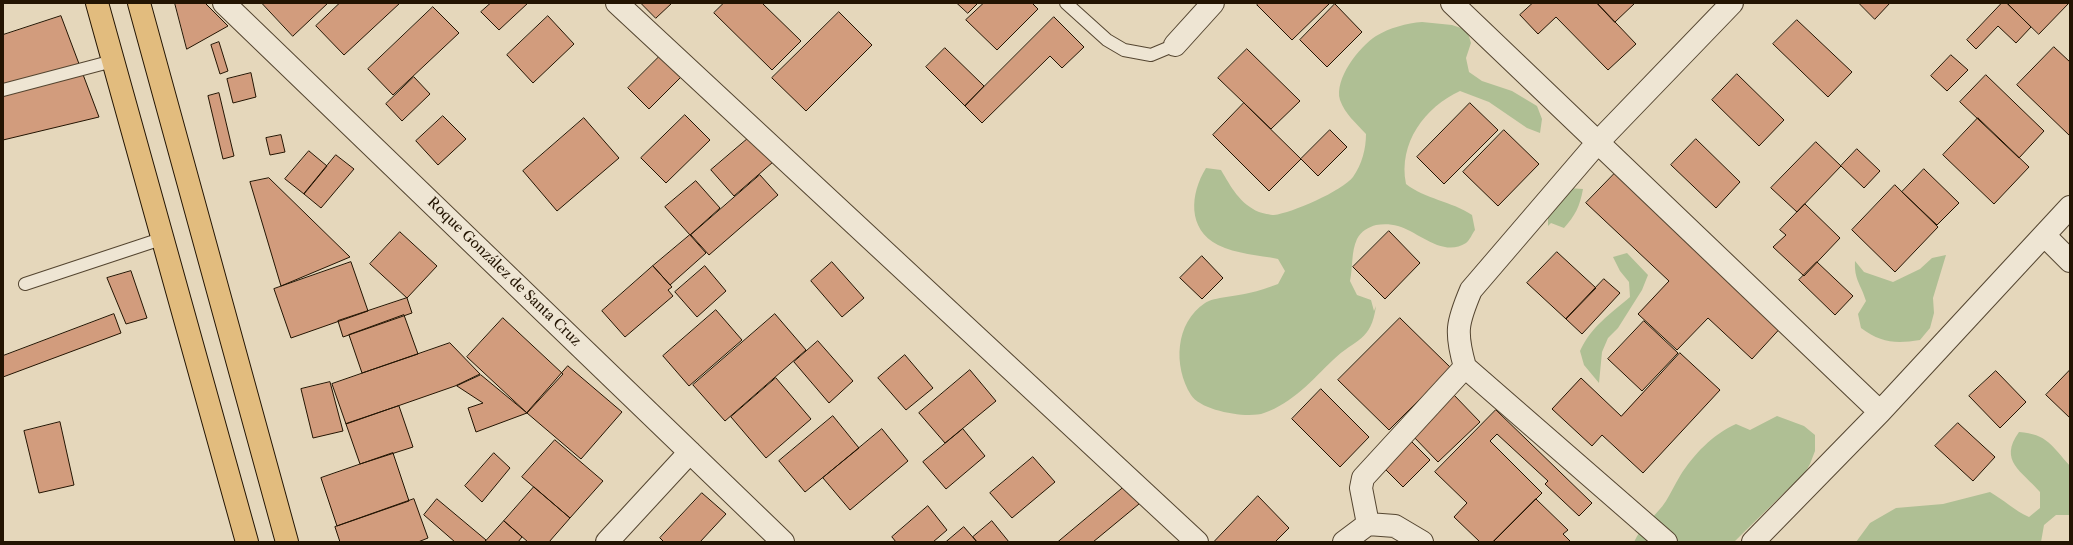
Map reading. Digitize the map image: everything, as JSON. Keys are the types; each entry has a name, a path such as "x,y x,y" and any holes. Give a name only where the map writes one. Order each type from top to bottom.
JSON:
{"highway":[{"path":"97,3 164,238 247,542"},
{"path":"139,3 287,542"}],"street":[{"name":"Roque González de Santa Cruz","path":"224,3 783,542"},
{"path":"617,3 1197,542"},
{"path":"1175,45 1213,3"},
{"path":"1452,3 1880,412"},
{"path":"1666,542 1465,367 1457,340 1461,313 1472,290 1598,142 1732,3"},
{"path":"1753,542 1880,412 2070,207"},
{"path":"2044,235 2070,261"},
{"path":"1368,524 1361,488 1363,478 1465,367"},
{"path":"607,542 690,452"},
{"path":"1344,542 1368,524 1395,526 1422,542"}],"lane":[{"path":"1066,3 1107,40 1124,50 1150,55 1175,45"},
{"path":"3,90 114,61"},
{"path":"25,284 164,238"}],"green space":[{"path":"1422,22 1452,25 1467,30 1471,43 1466,58 1469,72 1482,81 1512,91 1537,106 1542,119 1540,133 1527,128 1489,102 1460,91 1447,98 1425,117 1410,141 1406,154 1406,184 1421,193 1456,206 1472,215 1475,230 1469,240 1457,247 1449,248 1440,246 1395,225 1376,225 1365,230 1359,236 1355,244 1350,281 1357,295 1371,300 1374,311 1376,306 1374,318 1366,333 1333,360 1302,390 1284,403 1264,413 1247,415 1225,412 1196,401 1185,384 1181,371 1180,346 1183,333 1188,322 1195,312 1205,303 1220,298 1253,292 1278,284 1285,271 1278,259 1225,248 1208,238 1201,230 1196,220 1194,210 1197,189 1206,168 1221,170 1228,183 1241,200 1252,209 1271,215 1304,206 1339,189 1353,177 1359,167 1366,140 1366,134 1348,114 1340,100 1339,92 1344,73 1349,64 1362,48 1376,36 1398,26"},
{"path":"1568,188 1583,189 1576,210 1564,228 1551,223 1548,226 1548,210"},
{"path":"1627,253 1648,275 1642,290 1618,328 1608,338 1602,352 1599,383 1584,365 1580,351 1584,342 1595,328 1630,297 1629,282 1620,271 1613,257"},
{"path":"1946,255 1933,298 1934,313 1930,328 1920,340 1903,342 1889,341 1875,337 1861,328 1858,314 1866,301 1857,278 1855,261 1864,272 1893,282 1920,269 1932,258"},
{"path":"1777,416 1804,426 1815,435 1815,451 1802,478 1789,488 1734,542 1634,542 1637,536 1666,501 1691,460 1704,446 1719,433 1736,424 1750,430"},
{"path":"2019,432 2036,435 2043,438 2070,466 2070,515 2056,515 2044,525 2041,542 1856,542 1870,523 1896,508 1943,504 1990,492 2029,517 2040,508 2040,492 2015,465 2012,458 2011,451 2013,442"}],"building":[{"path":"175,3 205,3 228,26 187,49"},
{"path":"262,3 328,3 293,36"},
{"path":"340,3 400,3 344,55 316,26"},
{"path":"491,3 528,3 499,30 481,12"},
{"path":"641,3 672,3 656,18"},
{"path":"724,3 762,3 801,41 772,70 714,13"},
{"path":"957,3 978,3 968,13"},
{"path":"984,3 1032,3 1038,9 997,50 966,20"},
{"path":"1259,3 1330,3 1292,40 1257,5"},
{"path":"1533,3 1597,3 1636,44 1608,70 1556,17 1538,34 1520,15"},
{"path":"1597,3 1635,3 1615,22"},
{"path":"1859,3 1890,3 1875,19"},
{"path":"2002,3 2007,3 2031,27 2016,43 1998,26 1976,49 1967,40"},
{"path":"2007,3 2069,3 2039,34"},
{"path":"1335,4 1362,32 1327,67 1300,40"},
{"path":"433,7 459,33 393,95 368,69"},
{"path":"839,12 872,45 806,111 772,78"},
{"path":"61,16 99,117 3,140 3,35"},
{"path":"548,16 574,44 533,83 507,55"},
{"path":"1054,17 1084,47 1062,68 1050,56 982,123 965,106"},
{"path":"1797,20 1852,72 1828,97 1773,44"},
{"path":"219,42 228,71 220,74 211,45"},
{"path":"2054,47 2070,62 2070,136 2017,85"},
{"path":"945,48 984,86 965,106 926,67"},
{"path":"1247,49 1300,101 1271,129 1218,78"},
{"path":"663,53 684,74 649,109 628,88"},
{"path":"1951,55 1968,70 1947,91 1931,76"},
{"path":"251,73 256,97 233,103 227,79"},
{"path":"1737,74 1784,120 1759,146 1712,100"},
{"path":"1986,75 2044,131 2019,158 1960,102"},
{"path":"414,77 430,94 402,121 386,104"},
{"path":"219,93 234,156 223,159 208,96"},
{"path":"1244,103 1301,159 1269,191 1213,135"},
{"path":"1470,103 1498,130 1444,184 1417,157"},
{"path":"685,115 710,140 666,183 641,158"},
{"path":"443,116 466,139 438,165 416,141"},
{"path":"584,118 619,158 557,211 523,171"},
{"path":"1978,118 2029,167 1994,204 1943,155"},
{"path":"1330,130 1347,147 1318,176 1301,159"},
{"path":"1504,130 1539,164 1498,206 1463,172"},
{"path":"281,135 285,152 270,155 266,138"},
{"path":"751,136 773,162 734,196 711,170"},
{"path":"1696,139 1740,182 1716,208 1671,165"},
{"path":"1816,142 1841,166 1797,212 1771,188"},
{"path":"1857,149 1880,171 1864,188 1841,166"},
{"path":"309,151 327,166 304,194 285,179"},
{"path":"336,155 354,169 321,208 304,194"},
{"path":"1620,168 1785,323 1752,359 1708,318 1677,350 1638,314 1669,281 1586,203"},
{"path":"1924,169 1959,203 1937,225 1902,192"},
{"path":"760,175 778,195 709,255 691,235"},
{"path":"269,178 350,257 281,286 250,182"},
{"path":"696,181 720,208 690,235 665,207"},
{"path":"1895,185 1938,227 1895,272 1852,230"},
{"path":"1805,204 1840,238 1804,276 1773,247 1786,235 1780,230"},
{"path":"1389,231 1420,263 1385,299 1353,267"},
{"path":"400,232 437,266 407,298 370,264"},
{"path":"690,235 706,253 670,285 653,266"},
{"path":"1557,252 1596,288 1566,319 1527,283"},
{"path":"1202,256 1223,278 1202,299 1180,278"},
{"path":"351,262 368,311 291,338 274,289"},
{"path":"832,262 864,298 842,317 811,281"},
{"path":"1817,262 1853,296 1835,315 1799,280"},
{"path":"653,266 672,287 668,290 673,296 625,337 602,311"},
{"path":"705,266 726,291 697,317 675,292"},
{"path":"131,271 147,318 126,324 107,278"},
{"path":"1604,279 1620,293 1582,334 1566,319"},
{"path":"407,298 412,313 343,337 338,321"},
{"path":"716,310 742,340 689,386 663,356"},
{"path":"114,314 121,333 3,377 3,356"},
{"path":"775,314 806,350 725,421 693,385"},
{"path":"404,315 418,354 362,373 349,335"},
{"path":"503,318 563,374 527,413 467,357"},
{"path":"1400,318 1451,368 1389,430 1338,380"},
{"path":"1644,321 1678,353 1642,391 1608,359"},
{"path":"818,341 853,381 829,403 794,362"},
{"path":"450,343 480,374 455,386 346,424 332,384"},
{"path":"1680,353 1720,390 1643,473 1602,435 1592,446 1552,409 1581,378 1621,416"},
{"path":"905,355 933,388 906,410 878,378"},
{"path":"568,366 622,412 581,459 527,413"},
{"path":"970,370 996,401 945,443 919,413"},
{"path":"2070,370 2070,418 2046,395"},
{"path":"1996,371 2026,402 2000,428 1969,396"},
{"path":"481,375 527,413 476,432 468,408 483,403 457,386"},
{"path":"776,378 811,419 766,458 731,417"},
{"path":"330,382 343,431 313,438 301,389"},
{"path":"1321,389 1369,437 1340,467 1292,419"},
{"path":"1453,394 1480,422 1438,462 1412,435"},
{"path":"399,406 413,447 360,464 346,424"},
{"path":"1496,410 1592,503 1579,516 1545,484 1548,481 1497,434 1490,441 1542,493 1493,542 1480,542 1454,517 1467,503 1435,472"},
{"path":"833,416 859,448 805,492 779,461"},
{"path":"60,422 74,485 39,493 24,431"},
{"path":"1958,423 1995,457 1973,481 1935,446"},
{"path":"882,429 908,461 850,510 823,478"},
{"path":"963,429 985,456 946,489 923,462"},
{"path":"1408,438 1430,460 1403,487 1381,465"},
{"path":"555,440 603,481 570,518 522,477"},
{"path":"393,453 409,501 337,526 321,478"},
{"path":"494,453 510,468 482,502 465,486"},
{"path":"1033,457 1055,482 1012,518 990,493"},
{"path":"534,487 570,518 549,542 528,542 504,521"},
{"path":"1124,487 1139,504 1093,542 1058,542"},
{"path":"702,493 726,514 700,542 664,542 660,538"},
{"path":"1258,496 1289,528 1275,542 1214,542"},
{"path":"414,499 428,538 418,542 340,542 335,527"},
{"path":"437,499 486,540 484,542 455,542 424,515"},
{"path":"1536,499 1568,530 1563,534 1571,542 1493,542"},
{"path":"928,506 947,530 933,542 896,542 892,537"},
{"path":"504,521 522,537 518,542 485,542"},
{"path":"992,521 1009,542 977,542 973,537"},
{"path":"964,527 977,542 946,542"}]}
